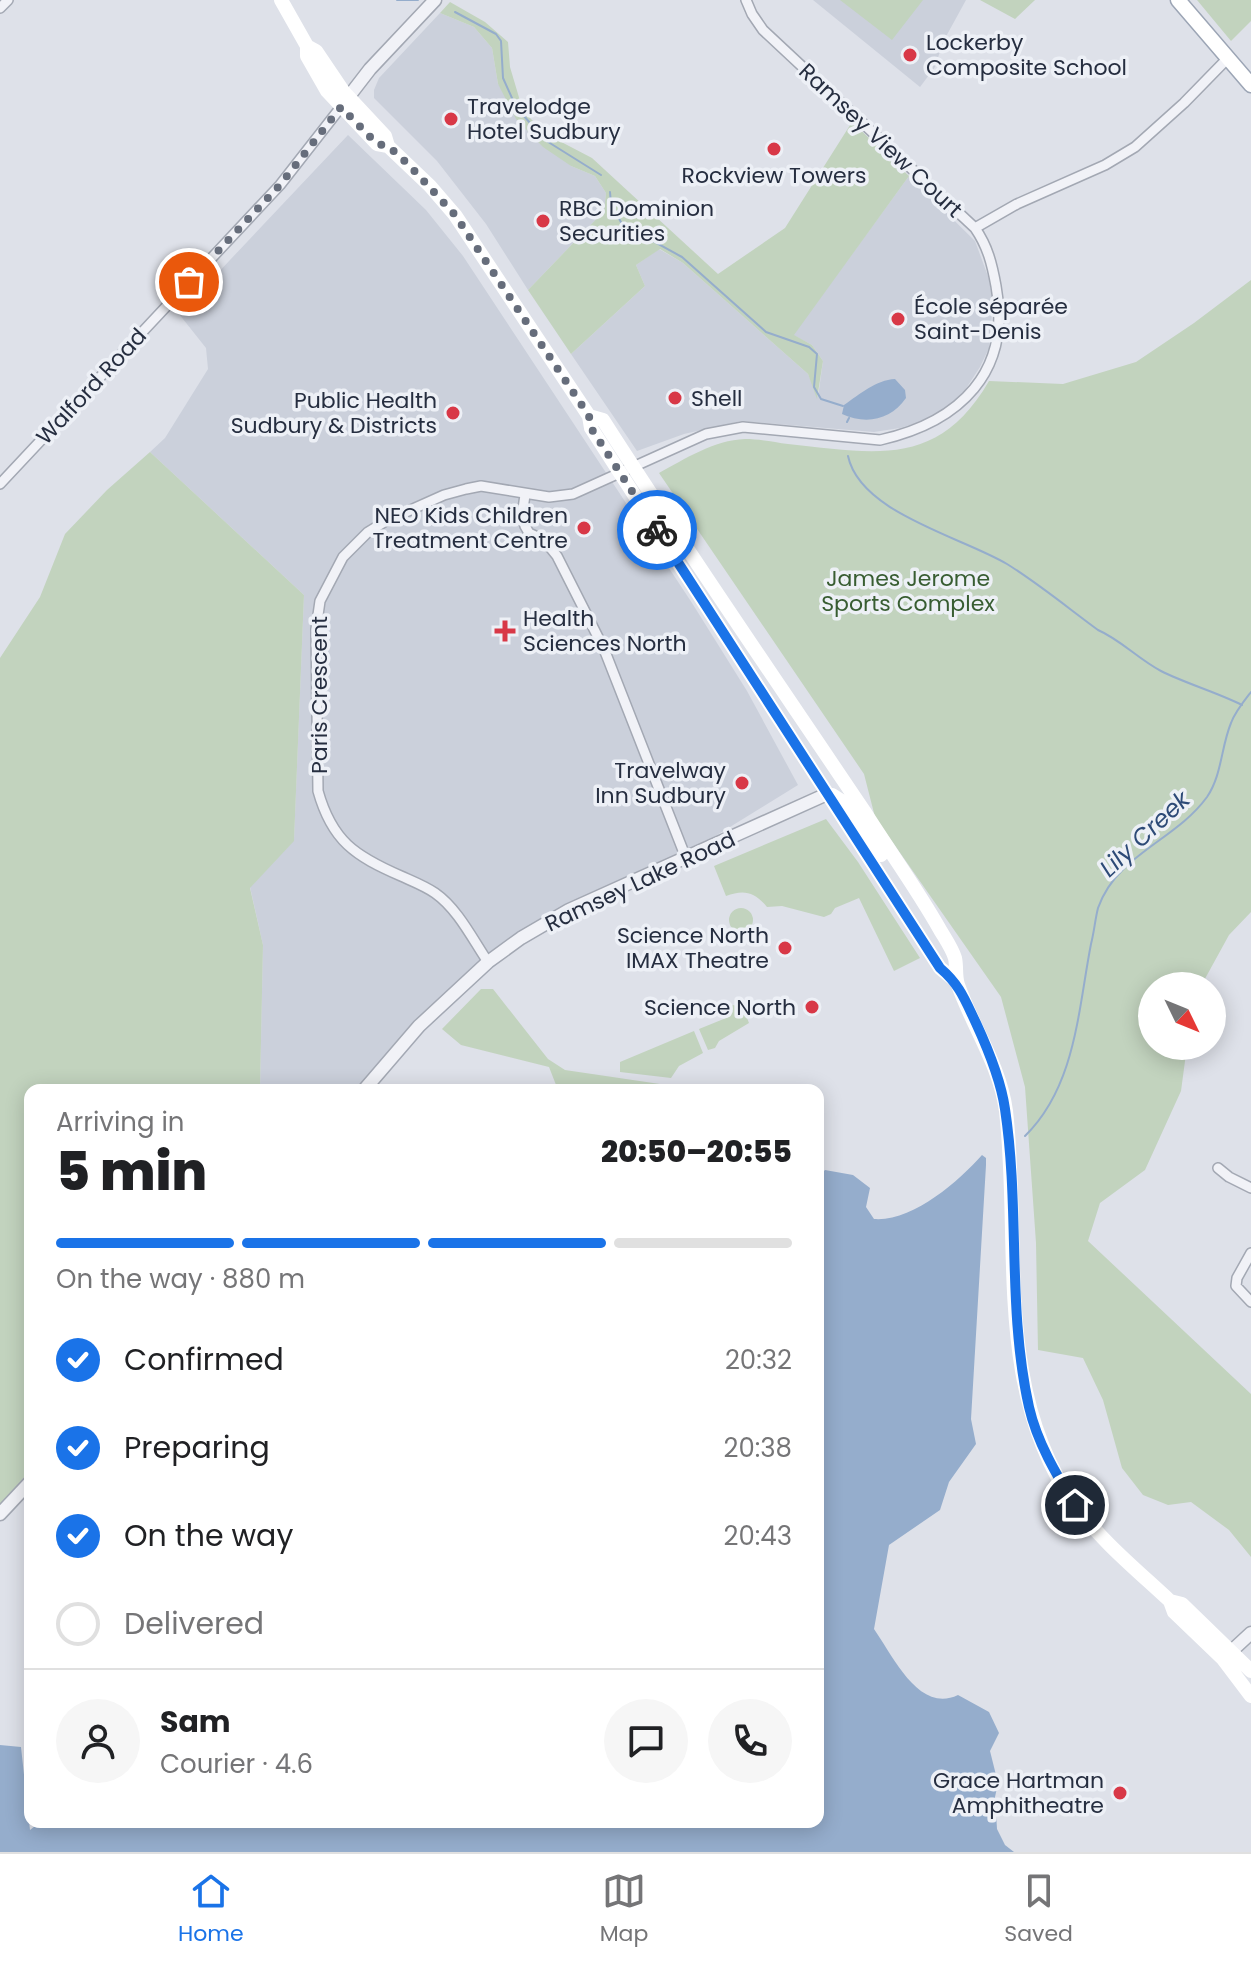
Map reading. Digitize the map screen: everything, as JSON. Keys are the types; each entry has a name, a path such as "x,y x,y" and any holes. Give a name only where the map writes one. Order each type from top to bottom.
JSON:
{"main road":[{"path":"281,0 307,46 307,56 327,91 385,136 388,146 455,215 589,416 591,428 627,471 760,660 931,914 955,958 957,982 983,1039 1005,1107 1011,1174 1016,1316 1029,1409 1037,1432 1055,1473 1075,1505 1098,1533 1170,1601 1182,1604 1227,1655 1251,1696"},
{"path":"1178,0 1251,85"},
{"path":"627,471 827,794 940,968 957,982"},
{"path":"827,794 836,779 834,766"},
{"path":"827,794 846,804 955,958"},
{"path":"1227,1655 1251,1671"}],"street":[{"path":"0,8 8,0"},
{"name":"Walford Road","path":"0,484 280,185 344,102 435,0"},
{"name":"Ramsey View Court","path":"746,0 763,30 975,228 1017,204 1105,165 1135,147 1227,59"},
{"name":"Paris Crescent","path":"488,962 436,893 352,851 339,839 318,791 316,629 320,601 343,557 368,532 444,495 481,486 525,495 549,497 573,494 706,434 743,427 880,440 927,427 968,397 993,354 1000,305 991,258 975,228"},
{"path":"525,495 522,516 525,526 529,533 544,540 557,556 604,649 686,858"},
{"name":"Ramsey Lake Road","path":"369,1084 419,1026 488,962 521,938 569,910 827,794"},
{"path":"1218,1168 1251,1188"},
{"path":"1251,1253 1237,1278 1236,1286 1251,1302"},
{"path":"0,1514 24,1488"},
{"path":"1227,1655 1251,1633"}],"shaded area":[{"name":"Lockerby Composite School","path":"813,0 966,0 943,42 935,67 920,87"},
{"path":"440,13 474,27 492,48 498,84 571,166 595,176 606,193 604,211 528,290 486,224 437,161 374,98 379,78"},
{"name":"Health Sciences North","path":"348,135 426,210 463,256 692,603 747,691 798,785 691,851 566,907 418,1025 363,1084 260,1084 263,945 250,887 294,840 304,595 150,452 165,438 208,369 206,348 179,314"},
{"path":"909,176 975,241 989,279 993,303 989,348 965,390 948,407 926,420 900,428 874,432 741,421 684,434 637,451 571,354 645,286 636,265 659,249 683,263 808,374 818,397 823,361 812,345 793,335"}],"green space":[{"path":"840,0 923,0 892,40"},
{"path":"980,0 1035,0 1015,19"},
{"path":"1197,0 1251,0 1251,21 1231,41"},
{"path":"450,2 485,22 508,42 510,67 523,111 546,134 592,158 718,274 785,228 852,122 909,176 794,335 812,345 823,361 817,399 808,374 683,263 660,249 636,265 645,286 571,354 528,290 604,211 606,193 595,176 571,166 543,147 516,119 498,84 492,48 474,27 440,13"},
{"name":"James Jerome Sports Complex","path":"1251,280 1251,912 1229,935 1209,972 1138,972 1138,1060 1185,1060 1181,1091 1145,1170 1100,1203 1088,1241 1251,1394 1251,1557 1229,1530 1191,1502 1168,1505 1143,1495 1122,1468 1103,1400 1083,1358 1038,1350 1036,1243 1025,1087 1001,997 875,817 864,774 659,473 700,451 733,440 849,450 902,449 926,442 948,429 969,409 989,381 1063,384 1136,362"},
{"path":"150,452 304,595 294,841 250,888 263,945 260,1084 24,1084 24,1477 0,1507 0,658 40,597 65,534 107,490"},
{"path":"826,819 858,862 920,958 894,971 859,898 835,908 824,917 782,906 767,907 749,893 726,896 714,866"},
{"path":"741,908 750,911 753,920 750,929 741,932 732,929 729,920 732,911"},
{"path":"481,989 493,989 548,1059 565,1070 660,1084 556,1084 549,1067 461,1045 442,1029"},
{"path":"733,1005 743,1008 749,1023 708,1050 699,1029 731,1016 728,1008"},
{"path":"694,1031 703,1053 679,1066 671,1078 620,1072 620,1062"}],"water":[{"path":"895,379 905,390 906,398 893,411 869,420 842,414 844,405 862,392"},
{"path":"982,1155 986,1158 971,1419 976,1444 949,1482 940,1510 889,1545 874,1629 899,1667 919,1690 944,1699 958,1695 989,1712 999,1733 990,1751 998,1783 995,1797 997,1829 1005,1845 1014,1852 0,1852 0,1745 21,1747 24,1828 30,1830 824,1828 824,1171 853,1175 870,1188 866,1207 874,1219 904,1214 919,1207 960,1177"}],"waterway":[{"path":"397,0 418,0"},
{"path":"455,12 496,34 501,41 503,78 516,107 545,140 601,175"},
{"path":"610,192 611,204 622,224 682,257 766,332 809,347 817,354 814,387 821,399 843,406"},
{"path":"847,422 849,418"},
{"path":"848,456 856,476 892,508 1007,564 1161,671 1242,705"},
{"name":"Lily Creek","path":"1025,1136 1042,1116 1065,1071 1078,1021 1098,908 1107,890 1132,861 1179,825 1207,797 1216,780 1233,719 1251,692"}],"way so far":[{"path":"189,282 280,185 341,107 377,144 388,146 409,165 455,215 589,416 591,428 657,530"}],"place":[{"name":"Lockerby Composite School","path":"910,55"},
{"name":"Travelodge Hotel Sudbury","path":"451,119"},
{"name":"Rockview Towers","path":"774,149"},
{"name":"RBC Dominion Securities","path":"543,221"},
{"name":"École séparée Saint-Denis","path":"898,319"},
{"name":"Shell","path":"675,398"},
{"name":"Public Health Sudbury & Districts","path":"453,413"},
{"name":"NEO Kids Children Treatment Centre","path":"584,528"},
{"name":"Health Sciences North","path":"505,631"},
{"name":"Travelway Inn Sudbury","path":"742,783"},
{"name":"Science North IMAX Theatre","path":"785,948"},
{"name":"Science North","path":"812,1007"},
{"name":"Grace Hartman Amphitheatre","path":"1120,1793"}],"route":[{"path":"657,530 940,968 957,982 983,1039 1005,1107 1011,1174 1016,1316 1029,1409 1055,1473 1075,1505"}]}
